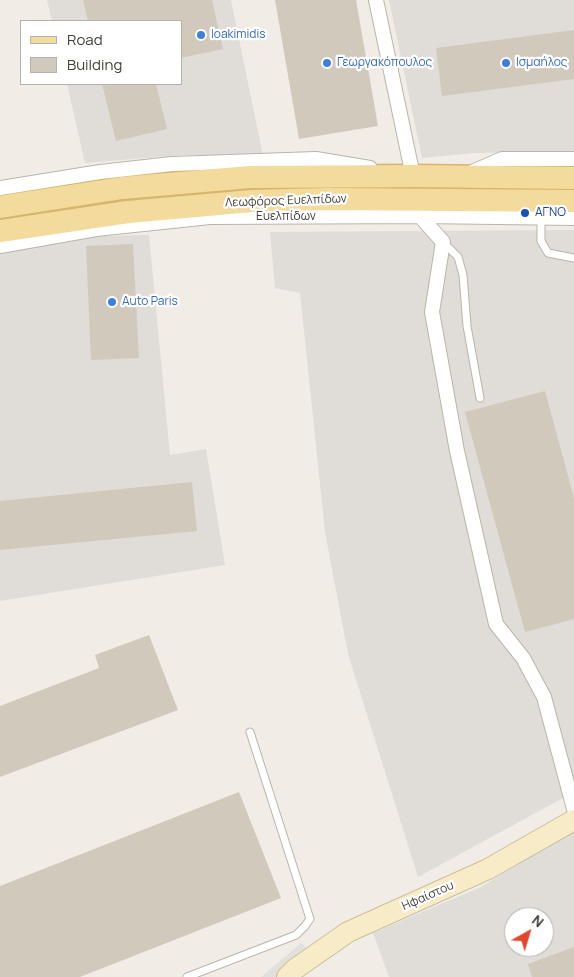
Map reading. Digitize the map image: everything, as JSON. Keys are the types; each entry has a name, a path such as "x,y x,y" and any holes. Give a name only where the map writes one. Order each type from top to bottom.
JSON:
{"main road":[{"name":"Λεωφόρος Ευελπίδων","path":"0,207 122,188 250,177 462,176 574,178"},
{"name":"Λεωφόρος Ευελπίδων","path":"13,234 128,212 252,201 328,199 574,201"}],"street":[{"path":"0,188 100,172 163,165 244,161 316,159 413,176 376,0"},
{"path":"462,176 502,159 574,159"},
{"path":"420,216 443,242 432,312 457,451 496,624 523,658 544,697 574,809"},
{"name":"Ευελπίδων","path":"0,246 13,234 96,229 210,217 420,216 574,218"},
{"name":"Ηφαίστου","path":"287,977 348,932 488,869 574,820"}],"lane":[{"path":"541,217 541,241 548,253 574,258"},
{"path":"443,242 458,257 463,275 467,326 480,398"},
{"path":"187,977 296,934 310,919 250,732"}],"shaded area":[{"path":"47,0 231,0 263,156 182,155 85,163 67,85 182,85 182,20 52,20"},
{"path":"389,0 574,0 574,152 474,153 422,158"},
{"path":"574,230 574,792 418,877 348,654 325,532 300,293 275,288 270,232"},
{"path":"149,235 170,455 206,449 225,565 0,601 0,252 94,236"},
{"path":"574,830 574,977 389,977 373,933 481,887"},
{"path":"301,943 308,950 278,977 261,977"}],"building":[{"name":"Ioakimidis","path":"83,0 212,0 223,49 182,58 182,20 88,20"},
{"name":"Γεωργακόπουλος","path":"275,0 356,0 378,126 299,139"},
{"name":"Ισμαήλος","path":"574,30 574,79 442,96 436,48"},
{"path":"102,85 156,85 167,129 116,141"},
{"name":"Auto Paris","path":"133,244 139,358 91,360 86,246"},
{"path":"545,391 574,498 574,619 525,632 465,412"},
{"path":"192,482 197,531 0,550 0,501"},
{"path":"149,635 178,710 0,777 0,706 99,668 95,655"},
{"path":"239,792 281,898 80,977 0,977 0,886"},
{"path":"574,947 574,977 532,977 528,964 547,957 554,957 554,954"}],"place":[{"name":"Ioakimidis","path":"201,35"},
{"name":"Γεωργακόπουλος","path":"327,63"},
{"name":"Ισμαήλος","path":"506,63"},
{"name":"ΑΓΝΟ","path":"525,213"},
{"name":"Auto Paris","path":"112,302"}]}
